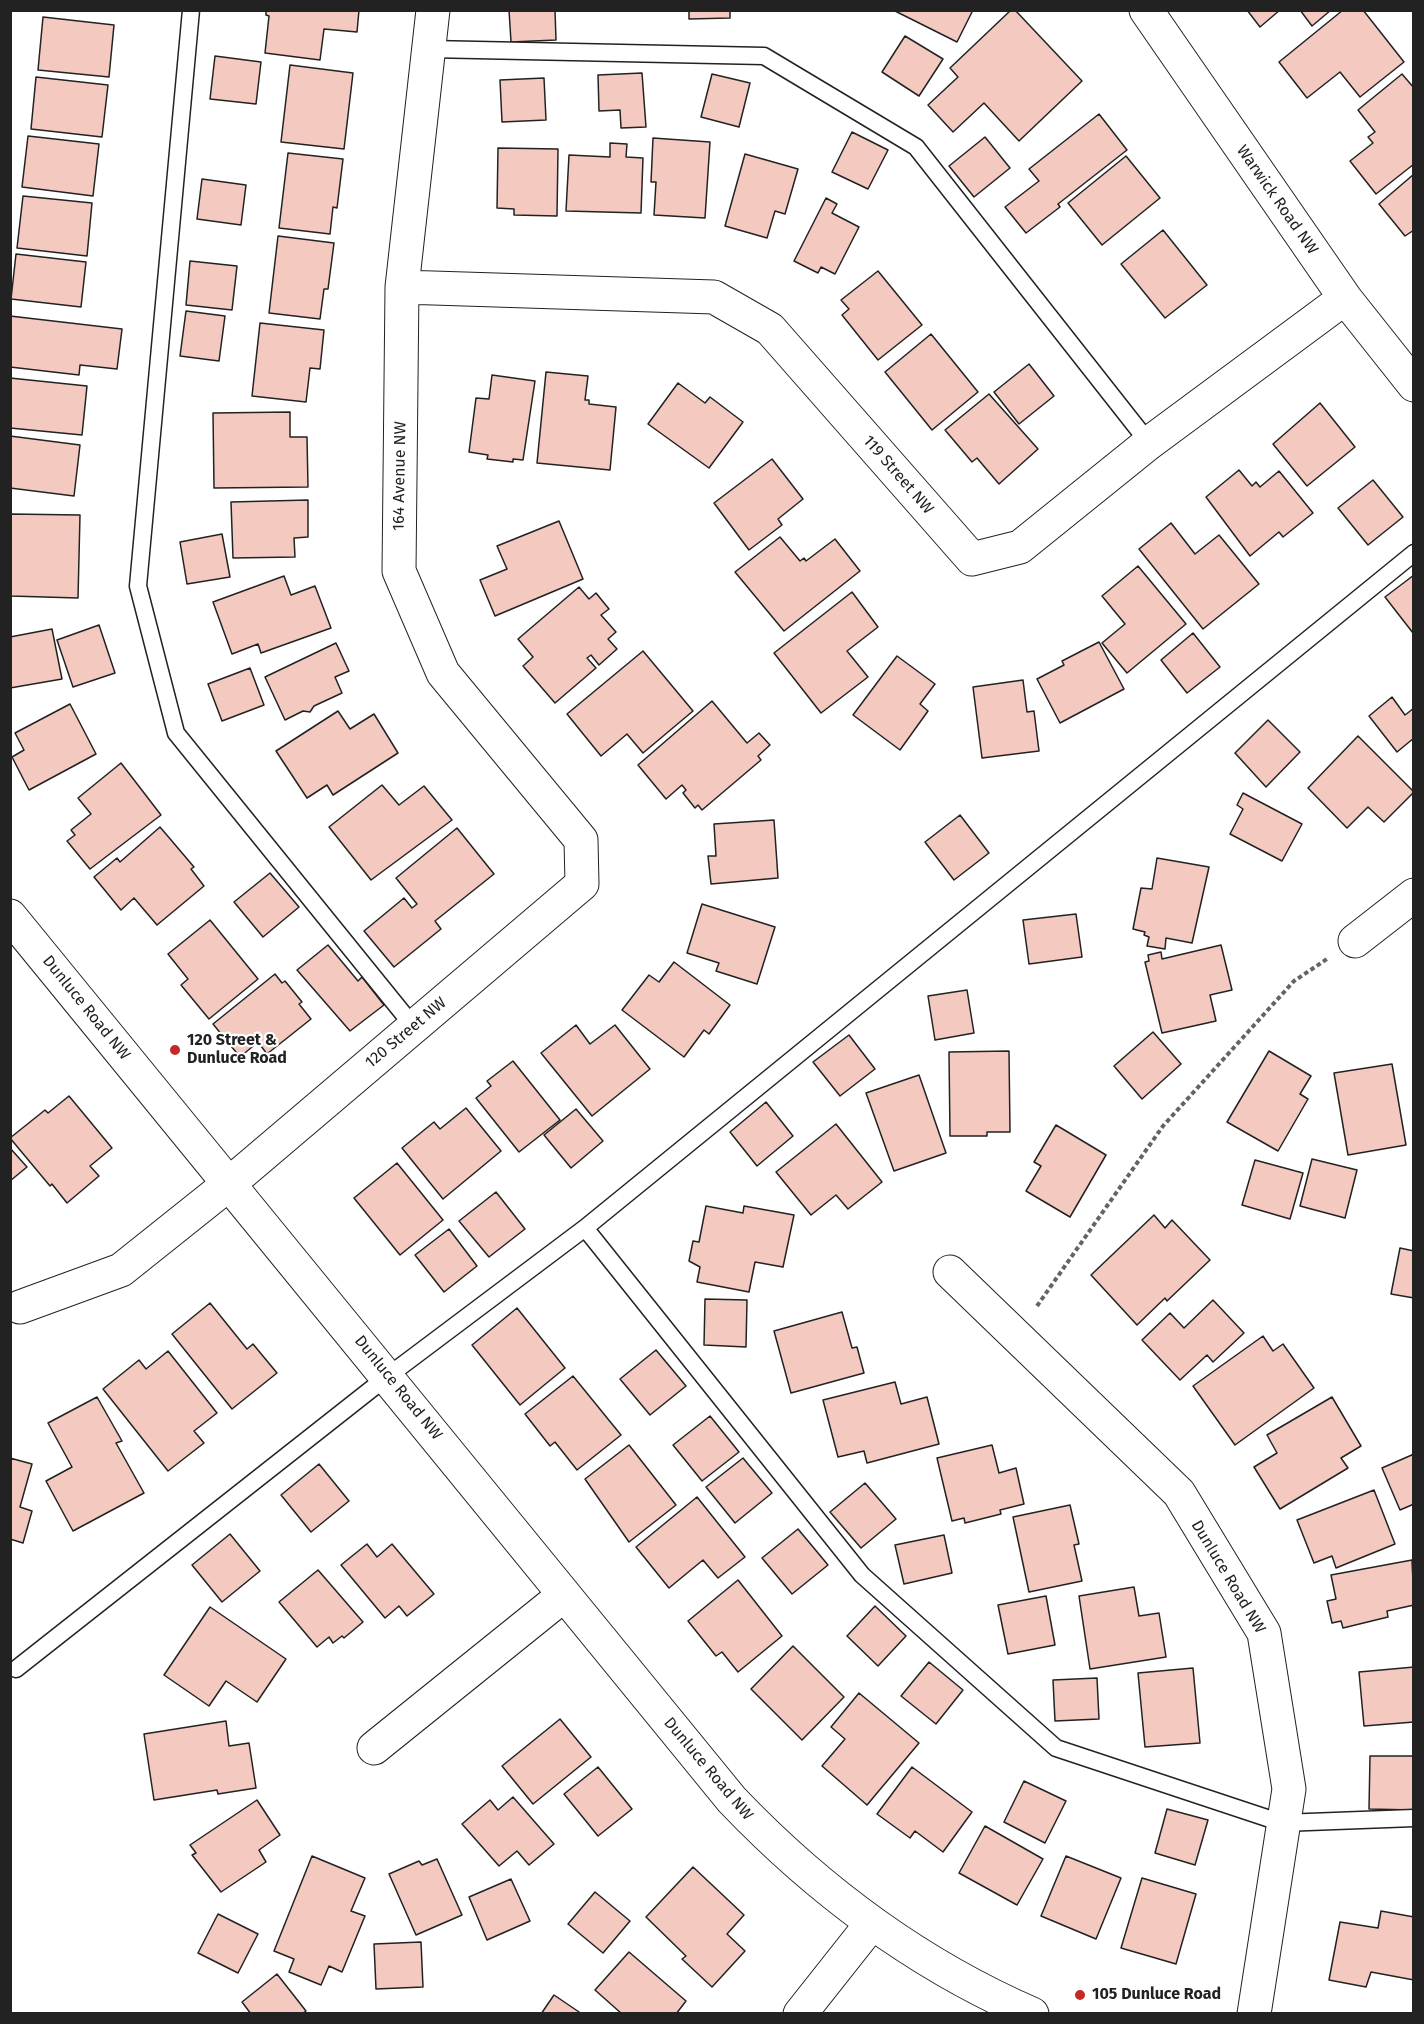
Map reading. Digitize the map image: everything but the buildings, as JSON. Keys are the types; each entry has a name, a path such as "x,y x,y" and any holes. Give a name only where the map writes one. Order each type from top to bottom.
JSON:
{"street":[{"name":"164 Avenue NW","path":"433,10 402,287 399,571 443,673 581,840 582,884"},
{"name":"Warwick Road NW","path":"1146,10 1346,298 1413,385"},
{"name":"119 Street NW","path":"402,287 714,297 771,329 972,559 1020,547 1149,443 1346,298"},
{"name":"120 Street NW","path":"230,1183 582,884"},
{"path":"1355,940 1413,895"},
{"name":"Dunluce Road NW","path":"10,916 732,1800 777,1847 872,1923 945,1970 1032,2013"},
{"path":"20,1307 121,1270 230,1183"},
{"name":"Dunluce Road NW","path":"950,1272 1179,1493 1264,1633 1289,1789 1254,2013"},
{"path":"374,1748 564,1595"},
{"path":"800,2013 872,1923"}],"lane":[{"path":"191,10 138,586 176,733 414,1027"},
{"path":"429,49 764,56 916,147 1149,443"},
{"path":"16,1669 388,1376 585,1228 1413,553"},
{"path":"585,1228 862,1575 1056,1749 1282,1823 1413,1818"}],"path":[{"path":"1016,1336 1163,1126 1294,981 1355,940"}],"place":[{"name":"120 Street & Dunluce Road","path":"175,1050"},
{"name":"105 Dunluce Road","path":"1080,1995"}]}
